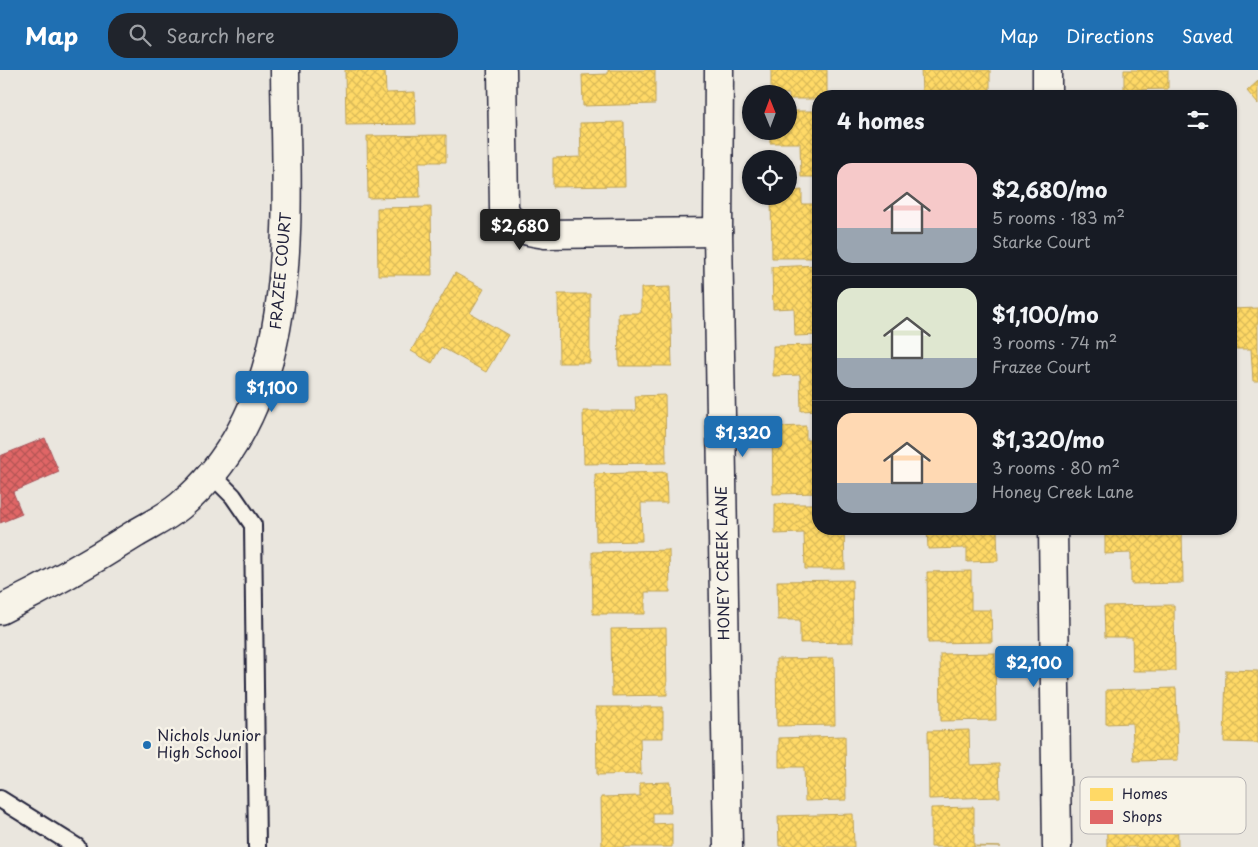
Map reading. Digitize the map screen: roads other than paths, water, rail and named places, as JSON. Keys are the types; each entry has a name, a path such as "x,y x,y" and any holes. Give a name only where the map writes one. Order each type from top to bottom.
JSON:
{"street":[{"name":"FRAZEE COURT","path":"0,610 103,554 180,506 210,474 234,442 261,388 277,330 286,240 285,70"},
{"path":"502,70 504,209 510,220 519,230 545,234 718,232"},
{"name":"HONEY CREEK LANE","path":"719,70 718,232 728,847"},
{"path":"1047,70 1047,90"},
{"path":"1053,535 1057,847"}],"lane":[{"path":"210,474 233,496 253,525 257,847"},
{"path":"0,800 77,847"}],"place":[{"name":"Nichols Junior High School","path":"147,745"}]}
